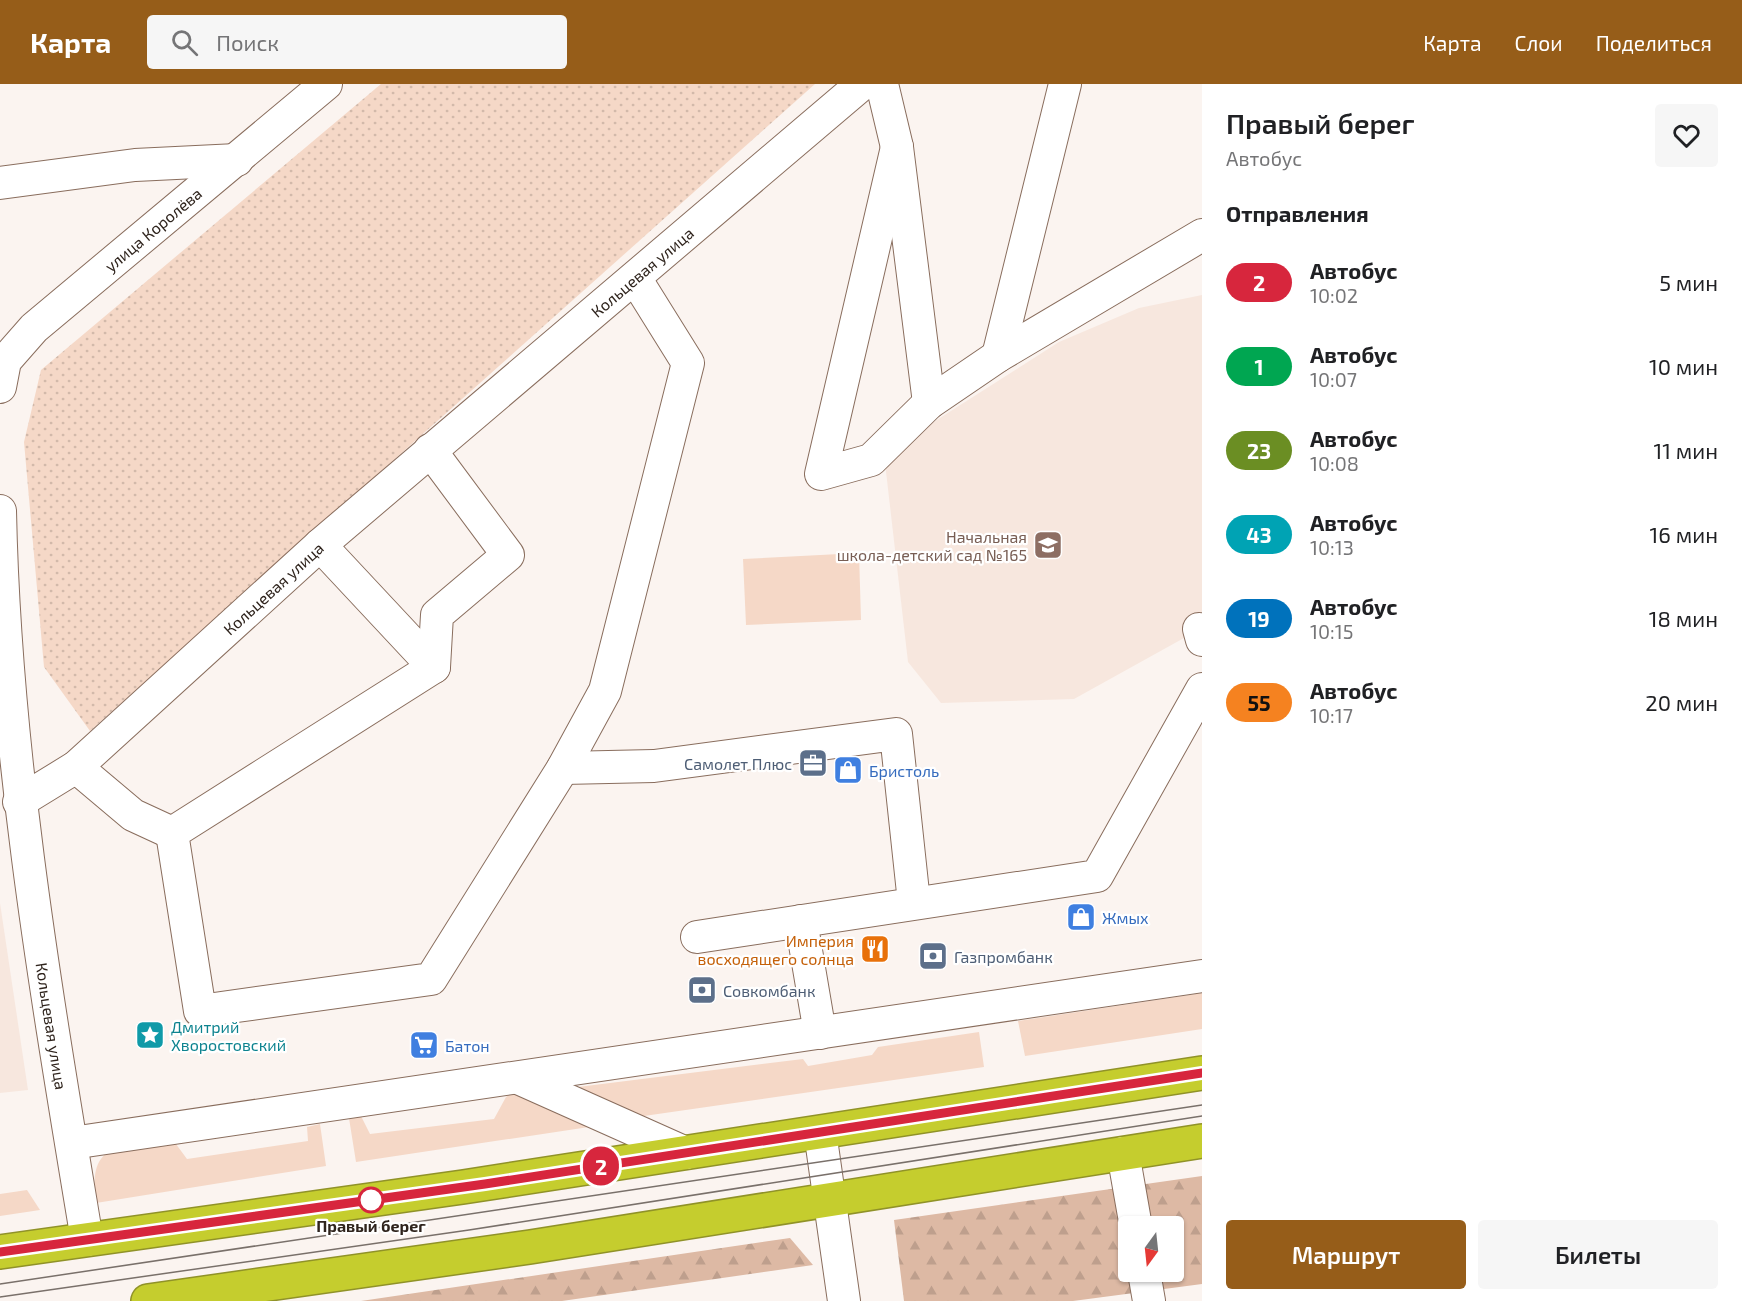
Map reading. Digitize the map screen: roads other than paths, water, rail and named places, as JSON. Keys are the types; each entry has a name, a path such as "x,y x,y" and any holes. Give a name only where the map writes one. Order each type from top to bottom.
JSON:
{"highway":[{"path":"0,1252 686,1153 1202,1074"},
{"path":"148,1301 507,1250 1202,1141"}],"street":[{"name":"улица Королёва","path":"0,387 5,361 34,328 327,84"},
{"name":"Кольцевая улица","path":"87,1240 19,802 76,767 320,545 862,84"},
{"path":"882,84 897,147 929,403"},
{"path":"998,356 1065,84"},
{"path":"897,147 820,474 871,460 929,403 998,356 1202,235"},
{"path":"0,183 135,165 237,160"},
{"path":"172,833 200,1011 431,979 563,768 605,691 688,363 635,278"},
{"path":"430,450 508,555 437,615 434,667"},
{"path":"0,511 1,563 19,802"},
{"path":"320,545 434,667"},
{"path":"172,833 434,667"},
{"path":"697,937 914,902 1097,876 1202,689"},
{"path":"563,768 654,766 896,734 914,902"},
{"path":"76,767 133,815 172,833"},
{"path":"801,921 820,1033"},
{"path":"72,1143 1202,976"},
{"path":"518,1078 686,1153"},
{"path":"820,1132 843,1301"},
{"path":"1123,1153 1134,1216"},
{"path":"1146,1282 1149,1301"}],"tram line":[{"path":"0,1284 1202,1105"},
{"path":"0,1297 469,1230 1202,1116"}],"place":[{"name":"Начальная школа-детский сад №165","path":"1048,545"},
{"name":"Самолет Плюс","path":"813,763"},
{"name":"Бристоль","path":"848,770"},
{"name":"Жмых","path":"1081,917"},
{"name":"Империя восходящего солнца","path":"875,949"},
{"name":"Газпромбанк","path":"933,956"},
{"name":"Совкомбанк","path":"702,990"},
{"name":"Дмитрий Хворостовский","path":"150,1035"},
{"name":"Батон","path":"424,1045"},
{"name":"Правый берег","path":"371,1200"}]}
